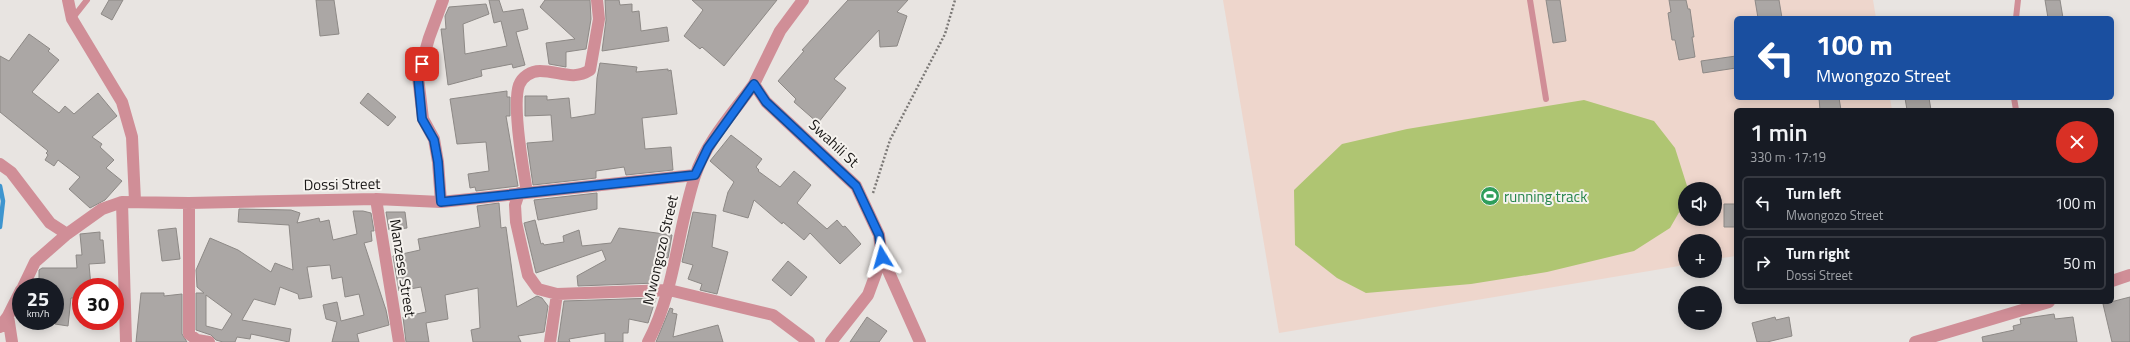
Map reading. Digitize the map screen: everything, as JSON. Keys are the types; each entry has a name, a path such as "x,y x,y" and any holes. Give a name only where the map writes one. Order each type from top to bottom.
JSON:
{"street":[{"path":"68,0 72,19 122,102 132,137 135,201"},
{"path":"441,202 434,140 422,119 418,77 428,38 443,0"},
{"path":"597,0 598,19 590,70 583,74 569,76 554,72 534,71 526,75 519,84 516,101 523,192 515,205 516,222 528,275 538,289 557,294 669,290 773,315 809,342"},
{"path":"754,84 780,30 803,0"},
{"name":"Mwongozo Street","path":"648,342 660,320 669,290 674,259 695,175 708,148 754,84"},
{"name":"Swahili St","path":"754,84 766,102 856,186 879,235 882,257 868,295 831,342"},
{"path":"0,164 11,172 50,223 67,234"},
{"name":"Dossi Street","path":"27,278 35,262 67,234 102,209 122,202 189,203 376,199 441,202 523,192 695,175"},
{"name":"Manzese Street","path":"376,199 399,342"},
{"path":"122,202 126,342"},
{"path":"189,203 189,334 197,340 209,342"},
{"path":"882,257 920,342"},
{"path":"2114,280 2130,275"},
{"path":"550,342 557,294"},
{"path":"1915,342 2042,304"},
{"path":"0,327 12,308"},
{"path":"8,316 12,342"}],"lane":[{"path":"72,19 87,0"},
{"path":"1530,0 1546,99"},
{"path":"2016,16 2018,0"}],"path":[{"path":"868,211 890,140 945,34 955,0"}],"shaded area":[{"path":"1223,0 1873,0 1876,16 1734,16 1734,100 1890,100 1892,108 1734,108 1734,256 1722,258 1722,234 1678,234 1678,266 1279,333"}],"green space":[{"name":"running track","path":"1584,100 1654,121 1675,148 1686,182 1678,182 1678,214 1670,228 1634,251 1547,272 1471,284 1366,293 1337,278 1295,245 1294,190 1342,144 1407,129"}],"building":[{"path":"109,0 123,0 112,20 101,14"},
{"path":"316,0 334,0 339,34 320,36"},
{"path":"489,0 499,0 503,12 523,9 528,29 516,32 525,65 513,68 512,64 481,70 482,76 448,85 441,29 446,29 445,16 449,7 486,4 489,14 463,24 465,54 507,46 501,21 494,23"},
{"path":"545,0 590,0 591,19 586,49 566,52 566,67 549,64 546,43 575,39 540,7"},
{"path":"605,0 619,0 620,5 632,4 632,12 639,11 641,31 667,27 669,41 602,51 606,20"},
{"path":"692,0 777,0 724,66 702,47 700,49 684,36 703,10"},
{"path":"848,0 908,0 897,12 907,16 897,46 880,47 879,30 834,79 846,88 818,123 794,102 796,99 778,81 804,51 802,50"},
{"path":"1546,0 1560,0 1566,41 1553,43"},
{"path":"1669,0 1686,0 1688,9 1690,9 1695,57 1679,60 1675,40 1672,40 1668,13 1671,12"},
{"path":"1755,0 1779,0 1782,16 1758,16"},
{"path":"2045,0 2060,0 2063,16 2048,16"},
{"path":"29,34 50,49 48,51 59,60 32,92 59,113 65,106 74,114 98,93 117,116 92,137 102,144 100,147 114,160 106,168 122,181 105,200 90,208 69,189 80,177 58,160 54,166 45,160 48,155 46,153 48,151 0,112 0,56 9,61"},
{"path":"1734,56 1734,68 1703,73 1701,61"},
{"path":"600,63 637,67 636,72 671,70 677,114 642,118 645,149 671,147 673,170 626,175 624,167 596,171 596,178 533,185 527,143 553,141 551,115 525,116 525,96 547,96 547,100 569,98 571,118 595,114 597,78"},
{"path":"507,91 507,97 510,97 510,116 506,116 518,186 476,191 475,187 470,188 468,174 489,171 486,142 457,144 450,99"},
{"path":"368,93 396,117 388,126 360,103"},
{"path":"1819,100 1839,100 1841,108 1820,108"},
{"path":"1905,100 1929,100 1931,108 1907,108"},
{"path":"731,135 762,159 756,167 759,170 758,171 780,187 794,171 811,185 797,203 827,229 837,220 843,227 845,226 861,244 840,264 810,233 804,240 783,222 782,224 754,200 748,218 723,211 728,192 734,182 710,161"},
{"path":"597,193 597,209 538,220 534,200"},
{"path":"499,203 501,228 506,227 517,307 537,296 542,298 548,306 544,332 518,336 521,342 473,342 471,330 480,328 478,288 445,295 448,319 426,323 429,342 406,342 403,317 426,312 421,287 399,291 393,256 420,250 418,239 480,227 477,206"},
{"path":"1724,204 1734,204 1734,227 1724,227"},
{"path":"239,209 291,210 300,213 297,223 319,218 320,222 329,220 333,240 357,234 353,211 371,213 374,231 371,231 372,241 364,243 386,310 389,325 357,334 359,342 332,342 337,322 326,319 323,305 337,302 341,321 364,315 359,294 345,297 342,277 332,279 330,265 307,267 312,297 299,299 298,294 280,287 275,305 254,299 242,320 291,329 289,342 251,334 250,339 237,337 235,342 223,342 216,340 211,335 196,330 196,293 204,293 197,287 196,270 210,238 238,250 271,272 275,263 293,270 289,225 238,222","holes":["206,295 232,314 222,330 206,326"]},
{"path":"386,212 405,212 407,228 389,230"},
{"path":"693,212 716,215 712,247 728,252 717,294 700,290 702,284 688,279 693,265 682,262"},
{"path":"535,220 541,244 543,243 544,245 564,242 563,236 579,230 582,246 611,243 619,228 672,235 668,258 659,255 656,283 578,286 577,276 606,260 602,250 536,273 524,223"},
{"path":"176,228 180,259 162,261 158,230"},
{"path":"100,232 100,240 103,240 105,263 89,264 90,278 72,278 72,298 68,326 64,325 64,278 39,278 39,270 42,268 77,268 76,255 82,255 80,234"},
{"path":"788,261 807,277 791,296 772,280"},
{"path":"141,293 164,293 164,296 182,294 182,334 187,342 136,342"},
{"path":"2130,297 2130,342 2112,342 2103,304 2114,304 2114,301"},
{"path":"656,298 648,323 629,319 628,333 623,333 623,342 605,342 605,333 569,339 570,342 558,342 564,301"},
{"path":"670,308 673,309 672,313 677,314 673,337 718,325 723,342 656,342"},
{"path":"2054,314 2055,319 2073,317 2077,342 1983,342 1982,337 2014,330 2013,326 2021,324 2020,319"},
{"path":"867,317 887,331 879,342 850,342"},
{"path":"1775,317 1776,320 1789,317 1792,336 1767,342 1757,342 1752,323"}],"waterway":[{"path":"0,186 3,201 0,227"}],"place":[{"name":"running track","path":"1490,196"}],"route":[{"path":"422,64 418,77 422,119 434,140 438,162 441,202 558,188 695,175 708,148 754,84 766,102 856,186 879,235 882,257"}]}
